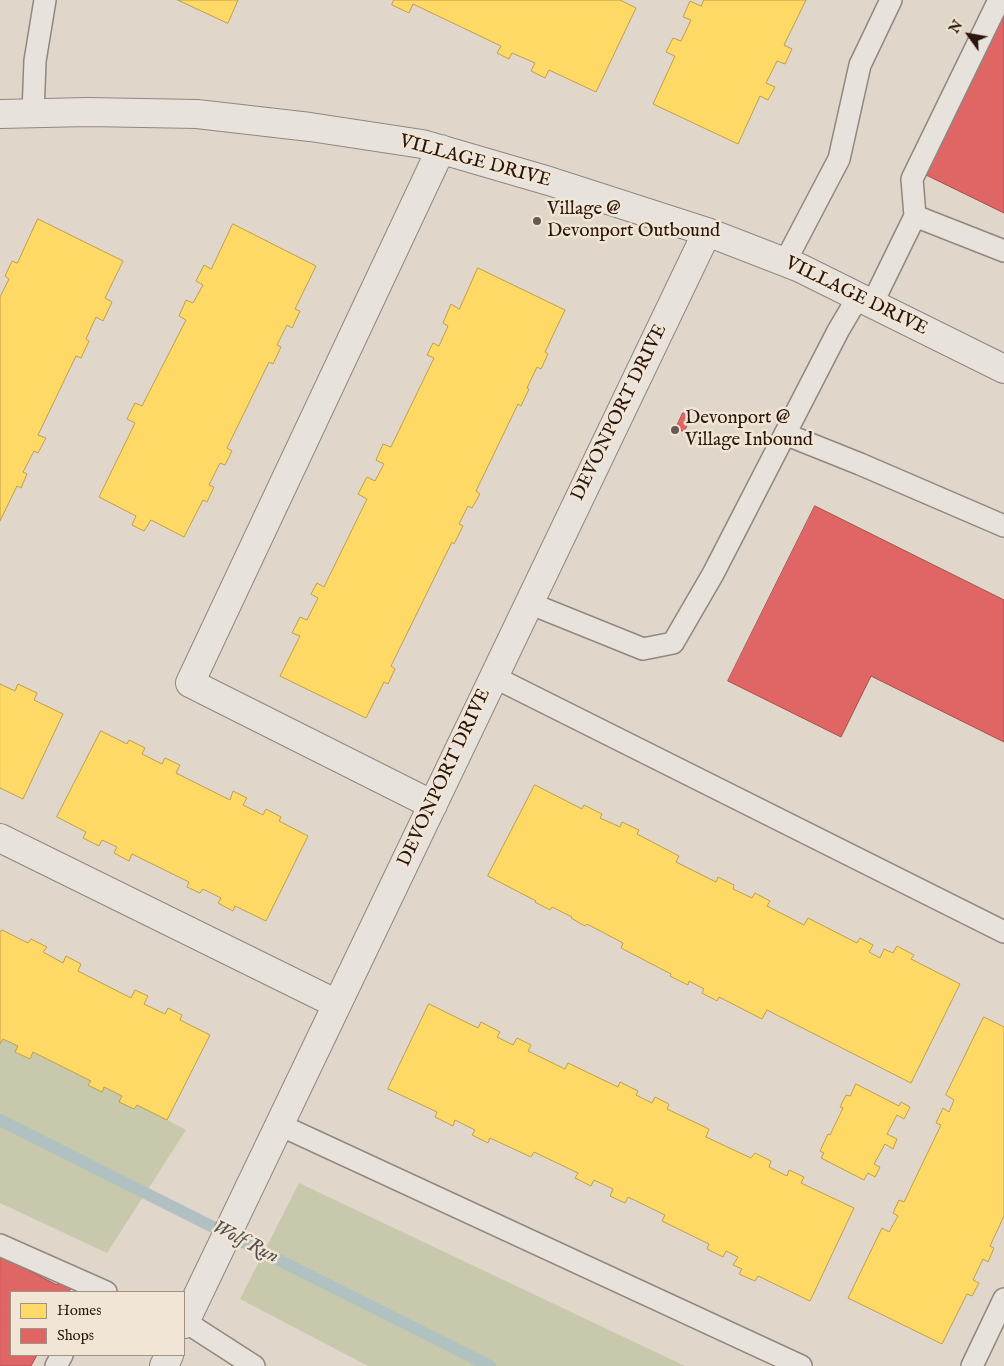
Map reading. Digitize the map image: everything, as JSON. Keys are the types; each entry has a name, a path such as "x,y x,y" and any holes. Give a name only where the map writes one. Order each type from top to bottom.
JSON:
{"street":[{"name":"VILLAGE DRIVE","path":"0,114 88,112 197,114 310,126 422,144 549,181 707,232 785,262 1004,369"},
{"path":"433,805 190,683 441,149"},
{"name":"DEVONPORT DRIVE","path":"185,1320 707,232"},
{"path":"0,838 337,1004"}],"lane":[{"path":"33,113 35,61 45,0"},
{"path":"785,262 839,159 860,65 890,0"},
{"path":"529,603 643,649 672,643 713,574 838,331 865,300 915,216 912,179 1000,0"},
{"path":"915,216 1004,251"},
{"path":"785,434 1004,526"},
{"path":"494,677 1004,932"},
{"path":"280,1125 801,1366"},
{"path":"0,1245 98,1291"},
{"path":"972,1366 1004,1299"},
{"path":"185,1323 254,1366"}],"green space":[{"path":"0,1031 186,1130 107,1253 0,1203"},
{"path":"299,1183 685,1366 368,1366 240,1299"}],"building: Homes":[{"path":"178,0 238,0 228,23"},
{"path":"394,0 620,0 636,8 596,92 549,70 545,78 531,71 535,63 512,53 509,59 497,53 501,46 413,4 409,13 392,5"},
{"path":"704,0 806,0 784,45 792,49 785,64 777,61 766,83 775,87 768,100 760,96 738,144 653,104 675,56 666,52 673,38 681,41 691,20 683,17 690,1 701,6"},
{"path":"38,219 123,261 105,298 112,302 103,321 96,317 86,339 89,341 81,358 76,356 38,435 46,438 38,453 34,451 23,472 27,474 21,488 17,486 0,521 0,297 9,279 5,276 12,261 17,263"},
{"path":"233,224 316,266 295,309 300,311 292,328 287,325 277,345 281,347 273,364 269,362 227,448 232,451 225,465 220,463 209,485 214,487 207,502 203,500 184,537 151,520 144,531 132,525 136,516 99,497 135,423 127,419 135,403 142,406 186,320 179,316 186,300 193,303 203,285 196,281 204,265 211,269"},
{"path":"478,268 565,310 545,352 548,354 541,369 537,367 521,406 518,404 476,491 480,494 472,508 468,506 459,524 463,526 454,544 452,542 391,666 395,669 388,684 384,682 366,718 280,676 300,636 292,633 300,617 307,620 318,598 311,594 317,583 324,587 367,499 358,494 367,477 375,481 384,464 376,460 383,444 391,447 434,358 427,355 433,343 439,346 448,326 443,323 451,304 459,309"},
{"path":"0,684 15,691 18,684 37,693 34,700 63,714 23,799 0,788"},
{"path":"101,731 127,744 129,740 145,748 142,754 162,764 165,758 180,765 176,773 230,800 233,791 247,798 243,805 263,815 266,809 281,817 279,821 308,836 266,921 235,906 233,911 218,903 221,898 203,889 200,893 187,887 189,882 132,854 129,861 114,853 117,847 102,840 99,846 83,838 86,832 57,817"},
{"path":"535,785 582,809 584,805 602,814 600,818 620,827 622,822 639,830 637,834 679,856 676,862 716,882 718,877 734,885 733,889 752,898 755,893 770,901 767,906 804,925 808,918 857,943 860,938 873,945 869,952 880,958 884,949 893,953 897,946 914,955 911,959 960,984 911,1083 767,1010 762,1019 719,997 717,1001 702,993 704,989 689,981 688,985 621,948 623,943 587,924 585,926 552,907 550,910 488,876"},
{"path":"2,930 28,943 31,939 47,947 43,952 63,963 66,956 81,964 78,971 131,998 135,990 148,996 144,1004 165,1014 168,1008 182,1015 180,1020 210,1035 167,1120 137,1105 134,1109 119,1102 122,1096 104,1087 102,1092 88,1085 91,1081 33,1052 30,1059 15,1052 18,1046 3,1039 0,1044 0,933"},
{"path":"429,1004 478,1028 481,1022 500,1032 497,1037 513,1045 517,1038 531,1045 528,1051 565,1069 568,1063 618,1087 620,1082 638,1091 636,1095 652,1103 655,1097 669,1104 667,1109 709,1129 706,1137 751,1158 755,1153 771,1161 769,1167 787,1176 789,1170 804,1177 801,1183 854,1208 810,1301 758,1276 755,1281 739,1274 742,1269 733,1265 738,1257 726,1251 723,1257 707,1249 709,1244 662,1221 665,1215 628,1197 625,1203 610,1196 613,1189 594,1180 591,1186 575,1178 578,1173 534,1152 531,1157 490,1138 488,1143 472,1135 475,1130 455,1120 453,1126 435,1117 437,1112 388,1089"},
{"path":"984,1017 1004,1027 1004,1216 990,1246 994,1248 988,1262 983,1259 973,1280 979,1283 972,1296 967,1294 942,1344 848,1298 882,1228 889,1232 898,1216 893,1213 899,1200 904,1202 941,1125 936,1123 943,1108 949,1112 954,1100 946,1095"},
{"path":"856,1084 899,1106 901,1102 910,1107 904,1119 897,1115 887,1134 897,1139 893,1149 885,1144 874,1164 880,1167 875,1177 868,1173 864,1180 821,1158 824,1153 820,1151 843,1108 840,1107 846,1095 850,1096"}],"building: Shops":[{"path":"1004,4 1004,213 922,173"},
{"path":"683,413 691,417 684,432 676,428"},
{"path":"815,506 1004,600 1004,742 871,676 841,737 728,681"},
{"path":"0,1256 57,1285 59,1281 71,1288 70,1291 10,1291 10,1356 36,1356 31,1366 0,1366"}],"waterway":[{"name":"Wolf Run","path":"0,1120 490,1366"}],"place":[{"name":"Village @ Devonport Outbound","path":"537,221"},
{"name":"Devonport @ Village Inbound","path":"675,430"}]}
